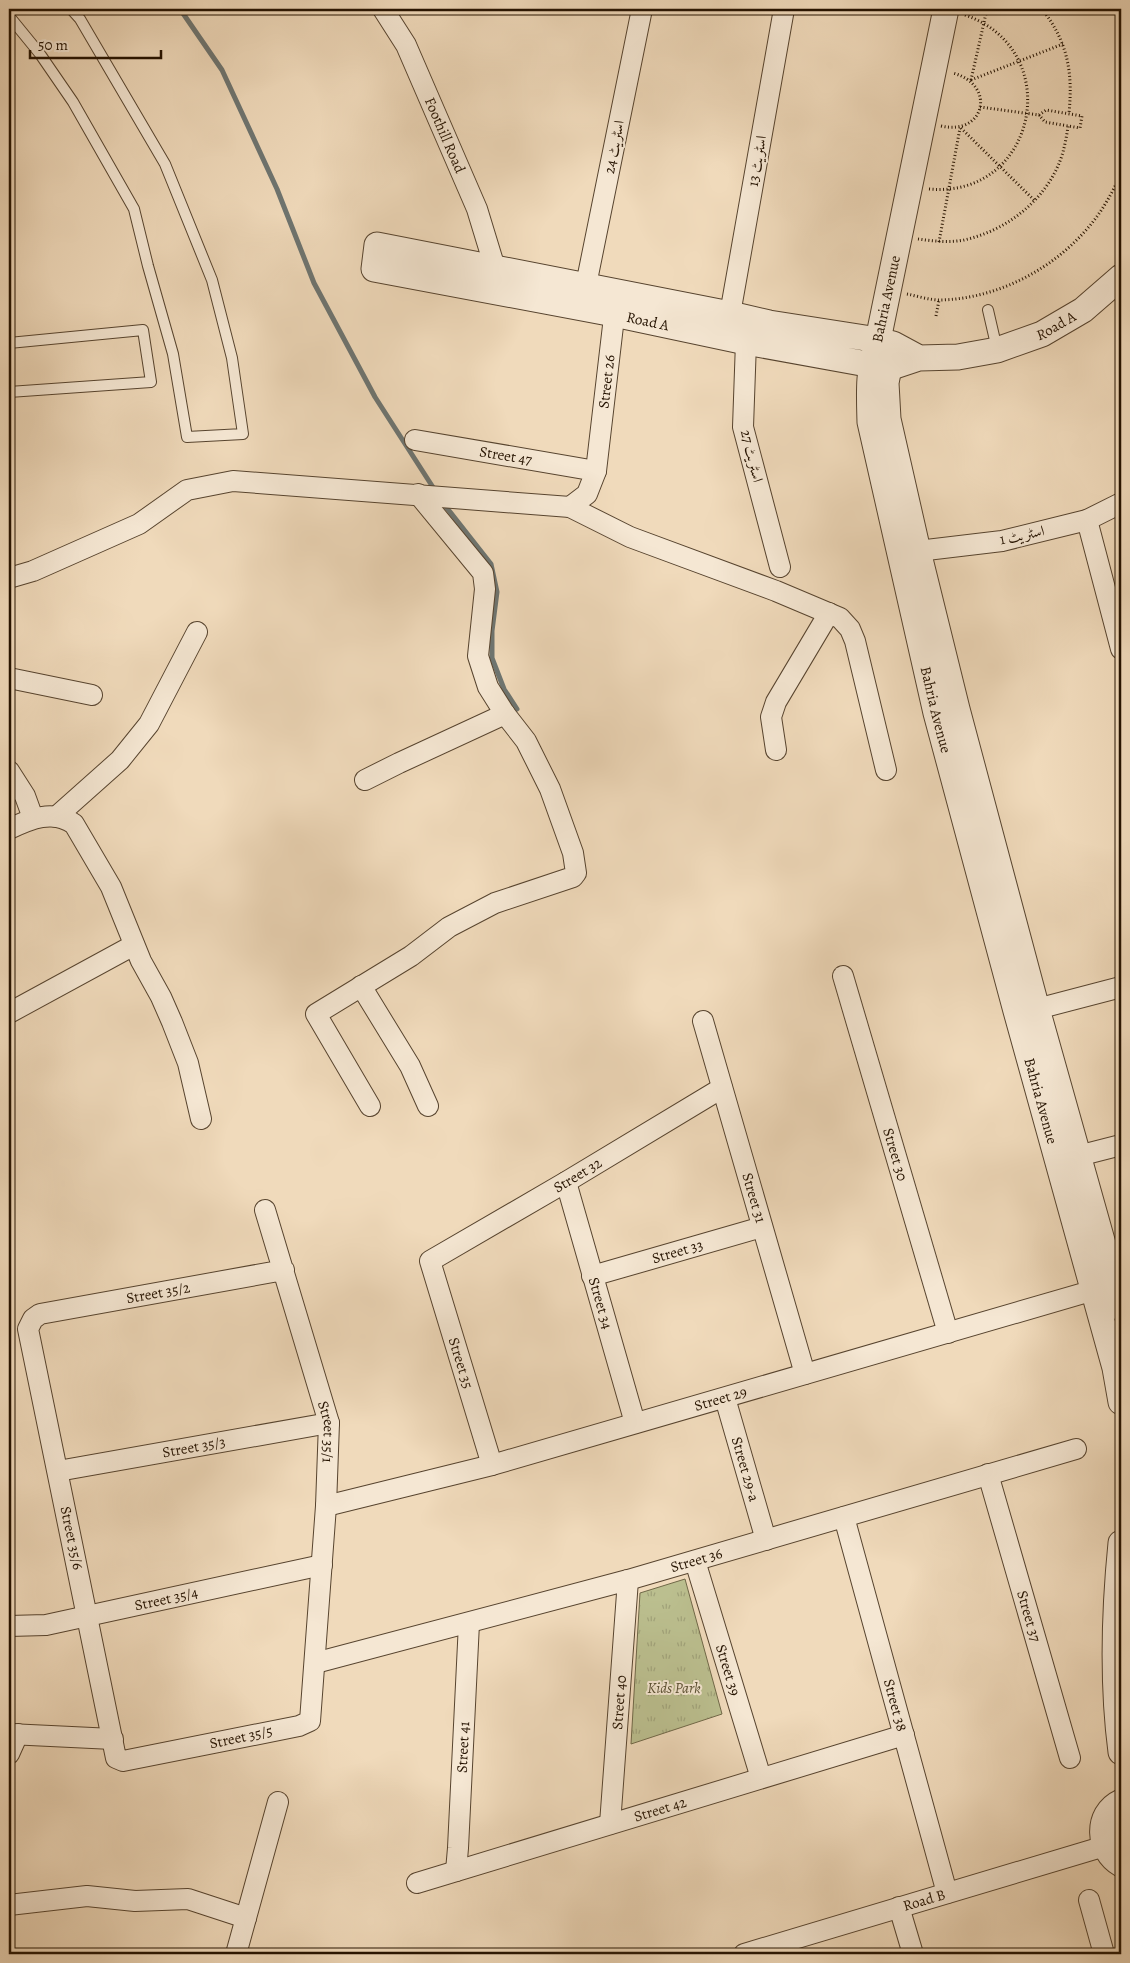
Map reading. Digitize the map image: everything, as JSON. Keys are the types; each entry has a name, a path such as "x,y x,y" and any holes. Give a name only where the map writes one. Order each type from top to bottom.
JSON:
{"street":[{"name":"Foothill Road","path":"383,9 410,54 477,208 495,268"},
{"name":"اسٹریٹ 24","path":"586,285 642,9"},
{"name":"اسٹریٹ 13","path":"730,314 784,9"},
{"name":"Bahria Avenue","path":"964,14 961,76 927,240 904,294 883,354 868,380 870,422 936,713 1104,1288 1121,1308"},
{"name":"Bahria Avenue","path":"964,14 883,354 888,419 956,709 1078,1156 1104,1288 1121,1402"},
{"name":"Road A","path":"883,354 730,314 616,303 374,269 377,245 586,285 616,303 746,342 919,358 958,357 997,350 1042,334 1083,310 1121,277"},
{"name":"Street 26","path":"570,507 586,494 596,471 616,303"},
{"name":"اسٹریٹ 27","path":"746,342 743,427 780,567"},
{"name":"Street 47","path":"415,440 596,471"},
{"path":"9,578 33,570 139,524 187,490 233,481 423,494 570,507 630,537 776,591 840,618 850,629 855,641 886,770"},
{"path":"370,1106 316,1014 410,956 449,927 495,903 573,877 576,873 573,853 550,789 526,740 505,714 488,687 478,656 486,589 482,572 423,494"},
{"name":"اسٹریٹ 1","path":"918,551 1002,541 1087,520 1121,503"},
{"path":"1087,520 1121,649"},
{"path":"776,750 771,717 776,702 829,613"},
{"path":"56,817 120,760 149,724 198,632"},
{"path":"9,678 92,695"},
{"path":"364,780 505,714"},
{"path":"9,771 25,796 33,818"},
{"path":"9,829 33,818 56,817 68,819 74,824 111,887 134,945 172,1022 188,1063 201,1119"},
{"path":"9,1013 134,945"},
{"name":"Street 30","path":"842,976 948,1333"},
{"path":"361,986 410,1066 428,1106"},
{"path":"1037,1009 1121,986"},
{"name":"Street 31","path":"703,1021 805,1374"},
{"name":"Street 32","path":"430,1261 722,1088"},
{"path":"1078,1156 1121,1145"},
{"name":"Street 34","path":"566,1182 636,1423"},
{"name":"Street 35/1","path":"265,1210 329,1423 326,1506 314,1663"},
{"name":"Street 33","path":"592,1276 762,1227"},
{"name":"Street 35","path":"430,1261 492,1465"},
{"name":"Street 35/2","path":"33,1319 40,1314 284,1270"},
{"name":"Street 29","path":"326,1506 492,1465 1104,1288"},
{"name":"Street 35/6","path":"33,1319 28,1329 114,1749"},
{"name":"Street 29-a","path":"725,1398 766,1540"},
{"name":"Street 35/3","path":"58,1471 329,1423"},
{"name":"Street 36","path":"314,1663 628,1580 1076,1449"},
{"name":"Street 37","path":"988,1474 1070,1758"},
{"name":"Street 38","path":"844,1517 947,1893"},
{"path":"1121,1544 1114,1660 1121,1752"},
{"name":"Street 39","path":"695,1560 761,1778"},
{"name":"Street 35/4","path":"9,1626 46,1625 322,1565"},
{"name":"Street 40","path":"610,1824 628,1580"},
{"name":"Street 41","path":"456,1871 469,1623"},
{"name":"Street 35/5","path":"114,1749 124,1762 299,1726 310,1721 314,1663"},
{"path":"9,1754 13,1734 114,1749"},
{"name":"Street 42","path":"416,1882 904,1735"},
{"path":"236,1954 278,1802"},
{"path":"1121,1802 1109,1812 1103,1823 1102,1834 1104,1846 1110,1855 1121,1864"},
{"name":"Road B","path":"744,1954 1104,1846"},
{"path":"9,1905 87,1896 135,1901 188,1899 246,1918"},
{"path":"1089,1900 1104,1954"},
{"path":"900,1907 913,1954"}],"lane":[{"path":"9,16 40,54 73,102 134,209 173,354 187,437 243,434 232,358 212,280 164,164 80,19 71,9"},
{"path":"988,310 997,350"},
{"path":"9,343 143,330 151,382 9,392"}],"path":[{"path":"964,14 987,9"},
{"path":"1042,9 1052,21 1063,44 1070,74 1069,113"},
{"path":"938,189 965,186 981,179 1000,166 1021,137 1028,113 1028,86 1019,61 1004,39 964,14"},
{"path":"961,76 964,14"},
{"path":"961,76 1019,61 1063,44"},
{"path":"950,127 973,120 980,107 979,91 961,76"},
{"path":"980,107 1039,115 1045,122 1080,128 1082,116 1046,110 1039,115"},
{"path":"950,127 927,240 963,240 989,232 1014,219 1035,201 1051,178 1063,153 1068,126"},
{"path":"950,127 1000,166 1035,201"},
{"path":"904,294 939,300 968,297 997,290 1024,278 1049,263 1072,245 1092,223 1109,198 1121,174"},
{"path":"936,316 939,300"}],"green space":[{"name":"Kids Park","path":"685,1579 722,1714 631,1744 640,1593"}],"waterway":[{"path":"180,9 222,70 277,189 314,283 375,397 436,492"},
{"path":"443,503 491,564 497,592 492,631 492,658 504,689 517,709"}]}
